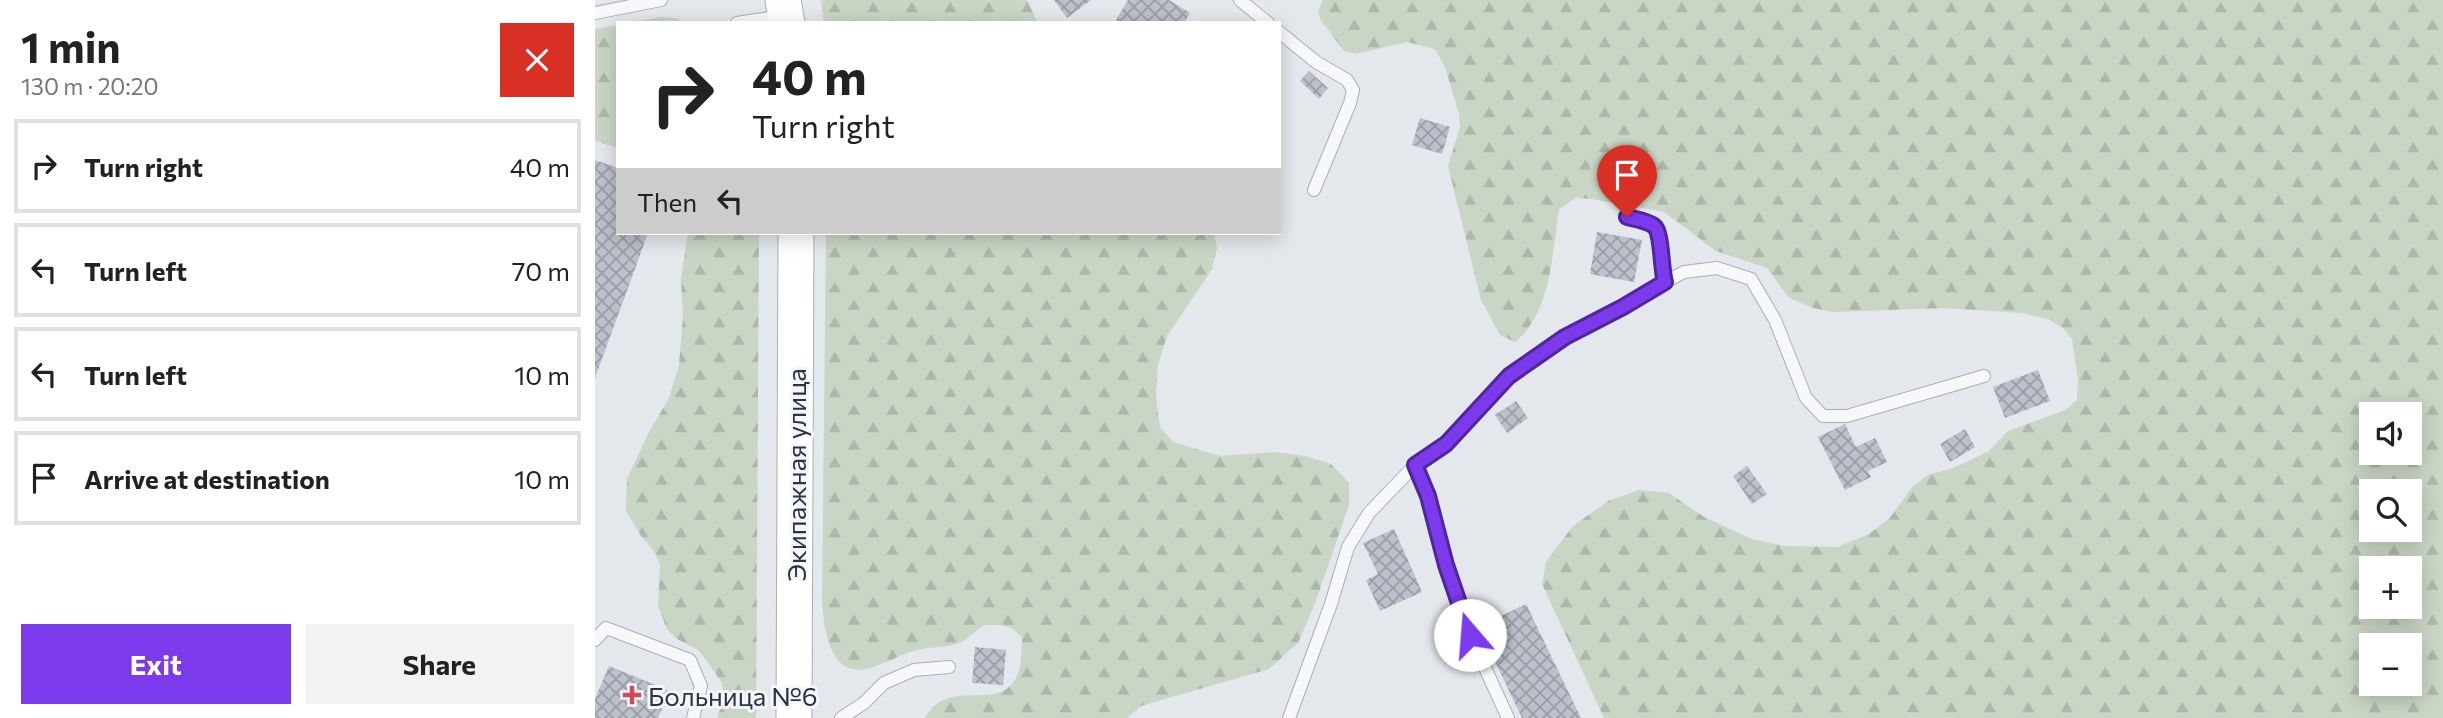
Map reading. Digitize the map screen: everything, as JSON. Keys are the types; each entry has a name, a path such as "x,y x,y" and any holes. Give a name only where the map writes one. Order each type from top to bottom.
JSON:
{"main road":[{"name":"Экипажная улица","path":"794,718 796,235"}],"lane":[{"path":"595,13 661,0"},
{"path":"1240,0 1266,21"},
{"path":"747,21 786,13"},
{"path":"1281,34 1316,62 1347,80 1353,90 1314,190"},
{"path":"1627,217 1654,225 1659,231 1661,269 1665,282"},
{"path":"1289,718 1331,604 1348,547 1370,513 1415,465 1446,444 1509,376 1565,337 1684,272 1717,268 1751,279 1775,320 1806,398 1823,416 1847,416 1984,376"},
{"path":"1415,465 1428,496 1446,565 1470,635 1509,718"},
{"path":"595,640 606,628 690,660 701,686 694,718"},
{"path":"841,718 864,703 884,683 914,670 949,667"}],"green space":[{"path":"821,0 1027,0 1037,21 824,21"},
{"path":"1323,0 2443,0 2443,718 1604,718 1542,584 1546,562 1572,527 1608,501 1639,490 1669,493 1704,517 1752,539 1784,546 1837,547 1869,534 1889,519 1913,486 1928,475 1956,467 1989,451 2008,431 2065,410 2077,400 2078,380 2072,339 2063,328 2048,319 2022,313 1945,308 1833,312 1813,308 1789,298 1767,268 1716,251 1664,212 1576,198 1559,209 1552,262 1543,298 1537,315 1515,342 1500,335 1481,300 1448,166 1460,127 1459,114 1445,67 1435,49 1407,42 1355,54 1344,51 1320,19 1318,11"},
{"path":"660,17 682,21 640,21"},
{"path":"616,25 616,147 595,141 595,29"},
{"path":"688,235 759,235 756,718 717,718 724,697 722,683 700,651 677,639 667,629 658,606 660,565 654,551 626,511 627,479 649,432 669,398 679,365 683,316 681,279"},
{"path":"826,235 1214,235 1217,248 1212,269 1167,336 1158,364 1156,397 1160,427 1173,442 1220,456 1274,452 1306,456 1331,464 1349,483 1349,505 1316,601 1298,643 1269,669 1141,706 1127,718 925,718 936,705 948,698 989,695 1001,692 1011,685 1020,667 1022,638 1005,626 984,625 957,644 915,650 870,668 857,670 846,667 832,650 822,602"}],"building":[{"path":"1054,0 1091,0 1067,18"},
{"path":"1128,0 1169,0 1190,13 1185,21 1115,21"},
{"path":"1309,71 1328,88 1319,99 1300,81"},
{"path":"1420,118 1450,127 1442,154 1412,145"},
{"path":"595,160 616,167 616,235 647,235 595,378"},
{"path":"1597,232 1642,240 1634,282 1590,274"},
{"path":"2038,370 2050,401 2005,418 1993,387"},
{"path":"1516,401 1528,418 1507,433 1495,415"},
{"path":"1845,424 1856,447 1875,438 1887,462 1868,471 1871,477 1845,490 1818,437"},
{"path":"1965,429 1975,447 1950,462 1940,444"},
{"path":"1747,466 1767,494 1752,504 1733,476"},
{"path":"1394,529 1422,592 1380,611 1366,580 1378,574 1363,543"},
{"path":"1526,604 1581,718 1522,718 1478,627"},
{"path":"975,647 1006,650 1003,685 972,683"},
{"name":"Больница №6","path":"609,666 670,691 658,718 595,718 595,699"}],"place":[{"name":"Больница №6","path":"632,695"}],"route":[{"path":"1470,635 1446,565 1428,496 1415,465 1446,444 1509,376 1565,337 1665,282 1661,269 1659,231 1654,225 1627,217"}]}
